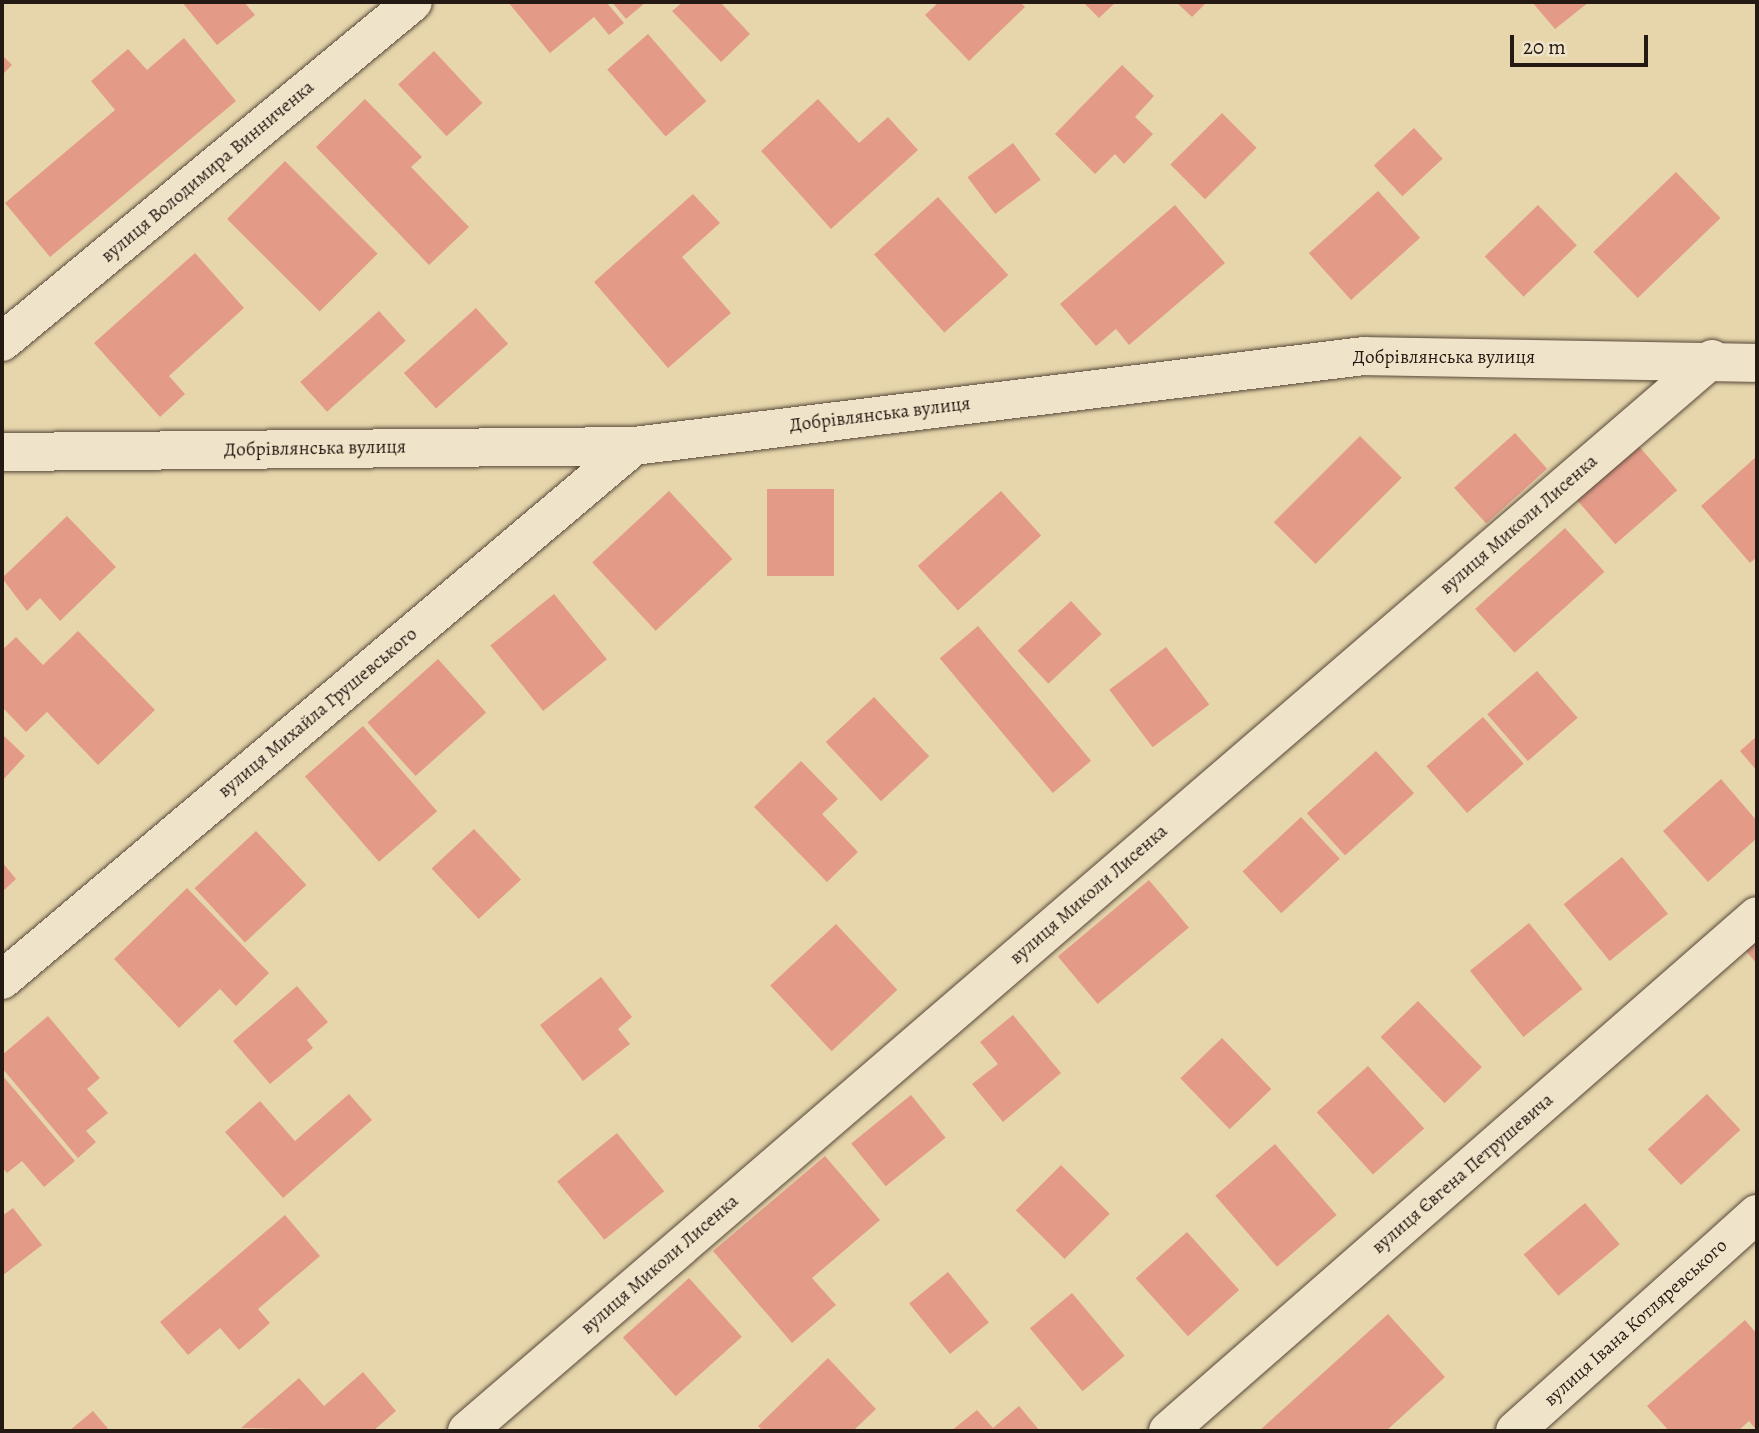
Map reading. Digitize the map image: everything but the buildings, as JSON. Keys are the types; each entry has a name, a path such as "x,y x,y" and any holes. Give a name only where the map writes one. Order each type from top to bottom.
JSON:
{"street":[{"name":"вулиця Володимира Винниченка","path":"2,342 414,2"},
{"name":"Добрівлянська вулиця","path":"2,452 634,446 1364,356 1712,359 1757,363"},
{"name":"вулиця Миколи Лисенка","path":"467,1431 1712,359"},
{"name":"вулиця Михайла Грушевського","path":"2,980 634,446"},
{"name":"вулиця Євгена Петрушевича","path":"1168,1431 1757,916"},
{"name":"вулиця Івана Котляревського","path":"1515,1431 1757,1214"}]}
